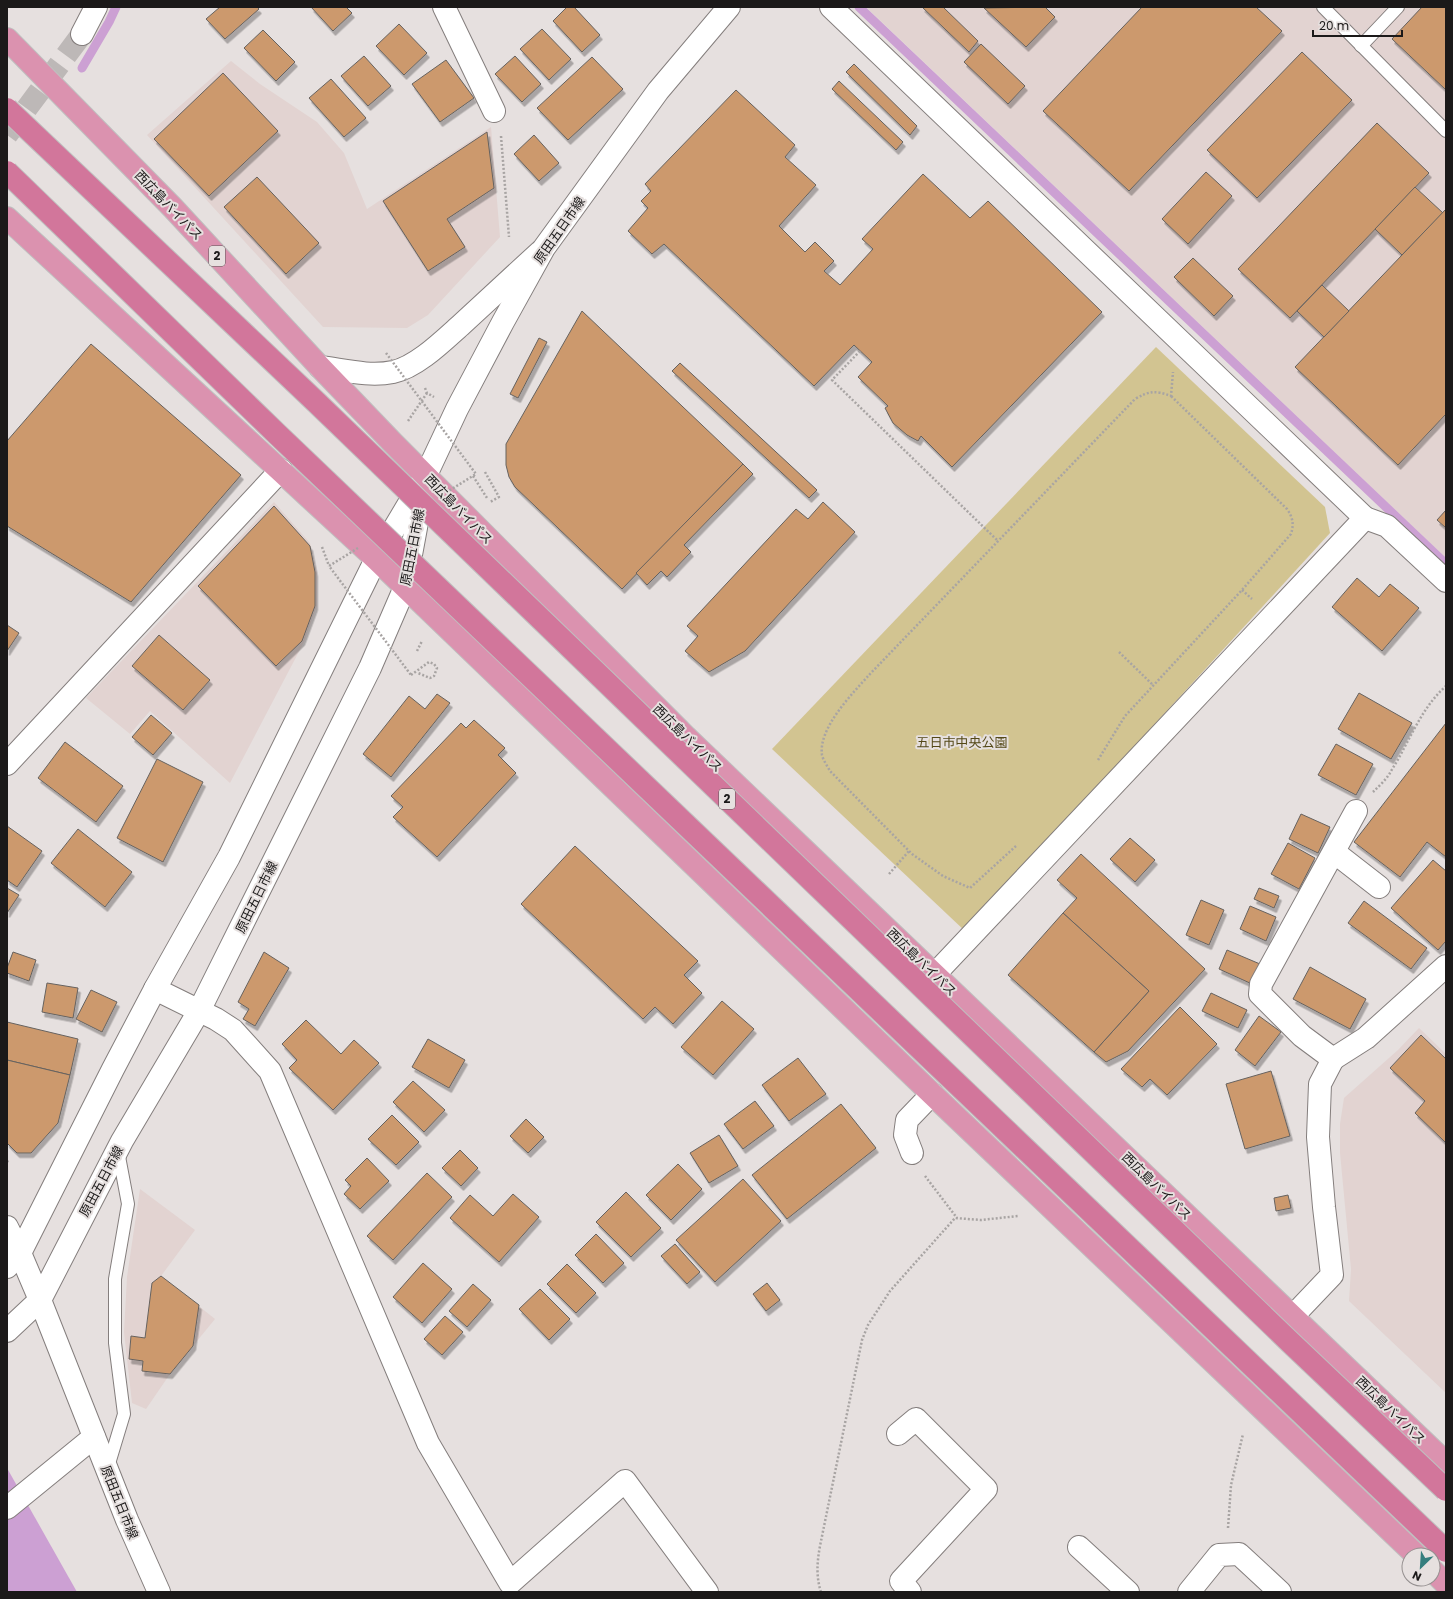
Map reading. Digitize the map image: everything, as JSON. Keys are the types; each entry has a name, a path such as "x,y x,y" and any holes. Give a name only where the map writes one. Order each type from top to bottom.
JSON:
{"highway":[{"name":"西広島バイパス","path":"7,39 173,208 320,367 686,737 1446,1463"},
{"name":"西広島バイパス","path":"7,109 316,402 1290,1342 1446,1490"},
{"path":"7,172 278,435 1446,1551"},
{"path":"7,218 376,559 932,1094 1408,1547"}],"street":[{"path":"82,34 96,7"},
{"path":"444,7 494,111"},
{"name":"原田五日市線","path":"159,1592 127,1520 40,1300 13,1260 155,988 229,858 376,559 426,475 457,409 544,248 658,91 729,7"},
{"path":"831,7 1365,518 1387,526 1446,581"},
{"path":"320,367 372,375 394,372 412,364 427,354 449,335 544,248"},
{"path":"7,764 281,470"},
{"name":"原田五日市線","path":"7,1331 40,1300 118,1149 199,1011 370,668 405,587 426,475"},
{"path":"935,974 1365,518"},
{"path":"1334,1060 1302,1036 1260,994 1261,984 1356,811"},
{"path":"1334,852 1379,887"},
{"path":"1293,1316 1332,1275 1318,1137 1320,1084 1334,1060 1366,1038 1446,966"},
{"path":"155,988 233,1030 270,1071 428,1443 510,1583 625,1482 707,1592"},
{"path":"912,1153 905,1135 907,1120 932,1094"},
{"path":"7,1227 13,1260"},
{"path":"898,1434 916,1419 986,1489 901,1582 910,1592"},
{"path":"7,1508 94,1437"},
{"path":"1079,1547 1128,1592"},
{"path":"1189,1592 1220,1555 1226,1554 1239,1554 1280,1592"}],"lane":[{"path":"1323,7 1446,131"},
{"path":"1361,46 1398,7"},
{"path":"107,1470 124,1414 114,1343 115,1279 128,1204 118,1149"}],"path":[{"path":"494,111 501,131 509,237"},
{"path":"860,350 832,380 998,541"},
{"path":"412,364 427,393 457,409"},
{"path":"1171,396 1174,367"},
{"path":"1022,841 970,888 943,876 909,851 830,771 822,755 823,742 836,714 869,675 1134,399 1156,391 1171,396 1287,509 1293,518 1293,527 1291,534 1247,584 1125,716 1095,765"},
{"path":"473,476 491,502 499,497 485,472"},
{"path":"329,566 411,675 429,662 434,664 437,668 434,676 430,678 418,673"},
{"path":"1119,652 1153,686"},
{"path":"1356,811 1390,773 1417,725 1436,696 1446,686"},
{"path":"889,874 909,851"},
{"path":"912,1153 925,1175 957,1218"},
{"path":"821,1592 817,1574 820,1546 862,1340 868,1325 890,1291 955,1218 981,1220 1018,1216"},
{"path":"1226,1554 1231,1485 1243,1434"}],"shaded area":[{"path":"866,7 1446,7 1446,558"},
{"path":"231,61 260,84 317,122 344,153 367,209 491,127 500,237 428,315 407,328 323,327 147,135"},
{"path":"274,502 310,543 317,573 317,605 304,642 230,783 150,711 130,734 86,698"},
{"path":"1419,1028 1446,1054 1446,1393 1349,1301 1351,1269 1340,1153 1340,1124 1344,1098 1398,1050"},
{"path":"140,1189 195,1230 161,1276 215,1319 170,1374 146,1409 132,1403 124,1332 127,1277"},
{"path":"7,1468 77,1592 7,1592"}],"green space":[{"name":"五日市中央公園","path":"1156,347 1325,507 1330,533 965,931 772,749"}],"building":[{"path":"220,7 257,7 259,9 225,39 206,19"},
{"path":"311,7 346,7 352,13 333,31"},
{"path":"567,7 574,7 600,35 582,52 553,21"},
{"path":"922,7 943,7 978,41 969,52"},
{"path":"1045,7 1055,17 1026,47 984,8"},
{"path":"1142,7 1256,7 1282,31 1129,191 1043,111"},
{"path":"1422,7 1446,7 1446,90 1392,39"},
{"path":"399,24 427,53 404,75 376,46"},
{"path":"542,29 571,59 549,80 520,49"},
{"path":"263,30 295,62 276,81 244,48"},
{"path":"981,44 1025,86 1008,104 964,62"},
{"path":"1302,52 1352,100 1257,198 1207,150"},
{"path":"364,56 391,86 368,106 341,76"},
{"path":"515,56 541,84 522,102 495,74"},
{"path":"592,57 623,89 568,140 537,108"},
{"path":"446,60 474,98 440,122 412,84"},
{"path":"854,64 917,126 910,135 846,72"},
{"path":"223,73 278,131 209,196 154,139"},
{"path":"331,79 366,118 344,137 309,98"},
{"path":"839,81 903,142 896,150 832,89"},
{"path":"736,90 795,145 785,157 816,185 779,226 805,252 815,242 834,261 824,271 840,285 873,249 862,239 923,174 970,218 988,201 1102,312 952,467 921,436 918,441 907,435 893,423 885,408 888,406 858,377 872,362 854,345 814,386 664,244 652,254 628,231 648,208 641,201 651,191 645,184"},
{"path":"1377,123 1429,173 1290,318 1238,269"},
{"path":"487,132 494,188 447,219 465,247 428,271 383,201"},
{"path":"534,135 559,163 539,181 514,154"},
{"path":"1206,172 1232,196 1188,244 1162,219"},
{"path":"257,177 319,243 286,274 224,207"},
{"path":"1415,187 1443,213 1402,255 1375,229"},
{"path":"1446,209 1446,414 1398,465 1295,367"},
{"path":"1193,258 1233,296 1214,316 1174,277"},
{"path":"1322,285 1349,311 1324,337 1297,311"},
{"path":"582,311 743,464 622,589 515,487 509,477 506,465 506,444"},
{"path":"539,338 547,342 518,398 510,394"},
{"path":"91,344 241,475 131,602 7,526 7,441"},
{"path":"680,363 817,490 809,498 672,371"},
{"path":"743,464 753,474 684,545 691,552 667,577 661,571 647,585 636,573"},
{"path":"823,502 855,532 745,651 709,672 685,651 698,636 687,626 796,509 808,519"},
{"path":"274,506 310,546 315,572 315,606 302,641 276,666 198,586"},
{"path":"1446,510 1446,528 1437,520"},
{"path":"1357,578 1379,597 1390,584 1419,608 1382,651 1332,607"},
{"path":"7,625 19,633 7,651"},
{"path":"159,635 210,680 183,710 132,666"},
{"path":"1359,693 1412,723 1391,759 1338,729"},
{"path":"437,694 450,703 391,777 363,754 409,696 425,709"},
{"path":"151,715 172,733 153,755 132,737"},
{"path":"474,720 505,748 498,755 516,773 437,857 393,817 403,807 391,796 461,723 466,728"},
{"path":"1446,723 1446,857 1427,842 1400,877 1354,842"},
{"path":"65,742 123,786 96,822 38,778"},
{"path":"1336,744 1373,764 1356,795 1318,775"},
{"path":"157,759 203,782 163,862 117,838"},
{"path":"1301,814 1330,827 1318,853 1289,839"},
{"path":"7,826 42,851 17,887 7,880"},
{"path":"78,829 132,872 105,907 51,863"},
{"path":"1130,838 1155,860 1135,882 1110,859"},
{"path":"1288,843 1315,858 1299,889 1271,874"},
{"path":"575,846 698,961 684,975 702,993 673,1024 655,1007 643,1019 521,904"},
{"path":"1081,854 1205,969 1128,1051 1106,1062 1094,1052 1149,991 1063,913 1077,898 1057,880"},
{"path":"1433,860 1446,871 1446,941 1438,950 1391,908"},
{"path":"7,888 19,895 7,913"},
{"path":"1259,888 1279,896 1274,908 1254,899"},
{"path":"1201,900 1224,910 1209,945 1186,935"},
{"path":"1364,901 1427,948 1411,969 1348,923"},
{"path":"1250,906 1276,917 1266,941 1240,929"},
{"path":"1063,913 1149,991 1094,1052 1008,975"},
{"path":"1227,950 1260,964 1252,984 1219,969"},
{"path":"13,952 36,960 29,981 7,973 7,968"},
{"path":"264,952 289,968 255,1026 243,1019 249,1009 238,1002"},
{"path":"1310,967 1366,999 1350,1029 1293,999"},
{"path":"47,983 78,988 73,1018 42,1012"},
{"path":"91,990 117,1002 102,1032 76,1019"},
{"path":"1211,993 1247,1010 1238,1028 1202,1011"},
{"path":"722,1001 754,1029 713,1075 681,1047"},
{"path":"1180,1007 1217,1044 1167,1095 1150,1079 1142,1087 1121,1069"},
{"path":"1259,1016 1281,1032 1255,1066 1235,1050"},
{"path":"306,1020 341,1054 354,1040 379,1063 333,1110 289,1068 297,1060 282,1044"},
{"path":"7,1022 78,1039 70,1075 7,1060"},
{"path":"1421,1035 1446,1059 1446,1143 1415,1113 1425,1101 1390,1068"},
{"path":"428,1039 465,1060 449,1088 412,1067"},
{"path":"798,1058 826,1094 789,1121 762,1085"},
{"path":"7,1060 70,1075 58,1123 31,1153 17,1153 7,1143"},
{"path":"1271,1071 1290,1136 1245,1149 1226,1084"},
{"path":"413,1081 445,1110 424,1132 393,1102"},
{"path":"755,1101 774,1126 743,1149 724,1124"},
{"path":"841,1104 876,1148 787,1219 752,1175"},
{"path":"392,1115 419,1142 396,1165 368,1139"},
{"path":"526,1119 544,1137 528,1153 510,1136"},
{"path":"719,1135 738,1166 709,1183 690,1153"},
{"path":"460,1150 478,1168 461,1186 442,1168"},
{"path":"367,1158 389,1181 360,1209 344,1194 351,1186 345,1180"},
{"path":"678,1164 702,1189 671,1220 646,1195"},
{"path":"427,1173 452,1197 393,1260 367,1236"},
{"path":"743,1179 781,1221 715,1282 676,1240"},
{"path":"626,1192 661,1228 631,1257 596,1222"},
{"path":"513,1194 539,1217 499,1262 450,1218 470,1195 493,1216"},
{"path":"1288,1195 1291,1208 1276,1211 1274,1198"},
{"path":"596,1234 624,1263 603,1283 575,1255"},
{"path":"675,1244 700,1272 687,1284 661,1256"},
{"path":"423,1263 452,1289 422,1323 393,1297"},
{"path":"567,1264 596,1293 576,1313 547,1284"},
{"path":"161,1276 199,1305 193,1346 170,1374 142,1371 143,1361 129,1359 131,1336 145,1338 152,1283"},
{"path":"767,1283 780,1300 766,1311 753,1294"},
{"path":"473,1284 491,1300 467,1327 449,1311"},
{"path":"540,1289 570,1319 549,1340 519,1309"},
{"path":"445,1316 463,1332 442,1355 424,1339"}],"waterway":[{"path":"82,68 116,7"},
{"path":"859,7 1446,564"}],"tunnel":[{"path":"7,135 82,34"}]}
